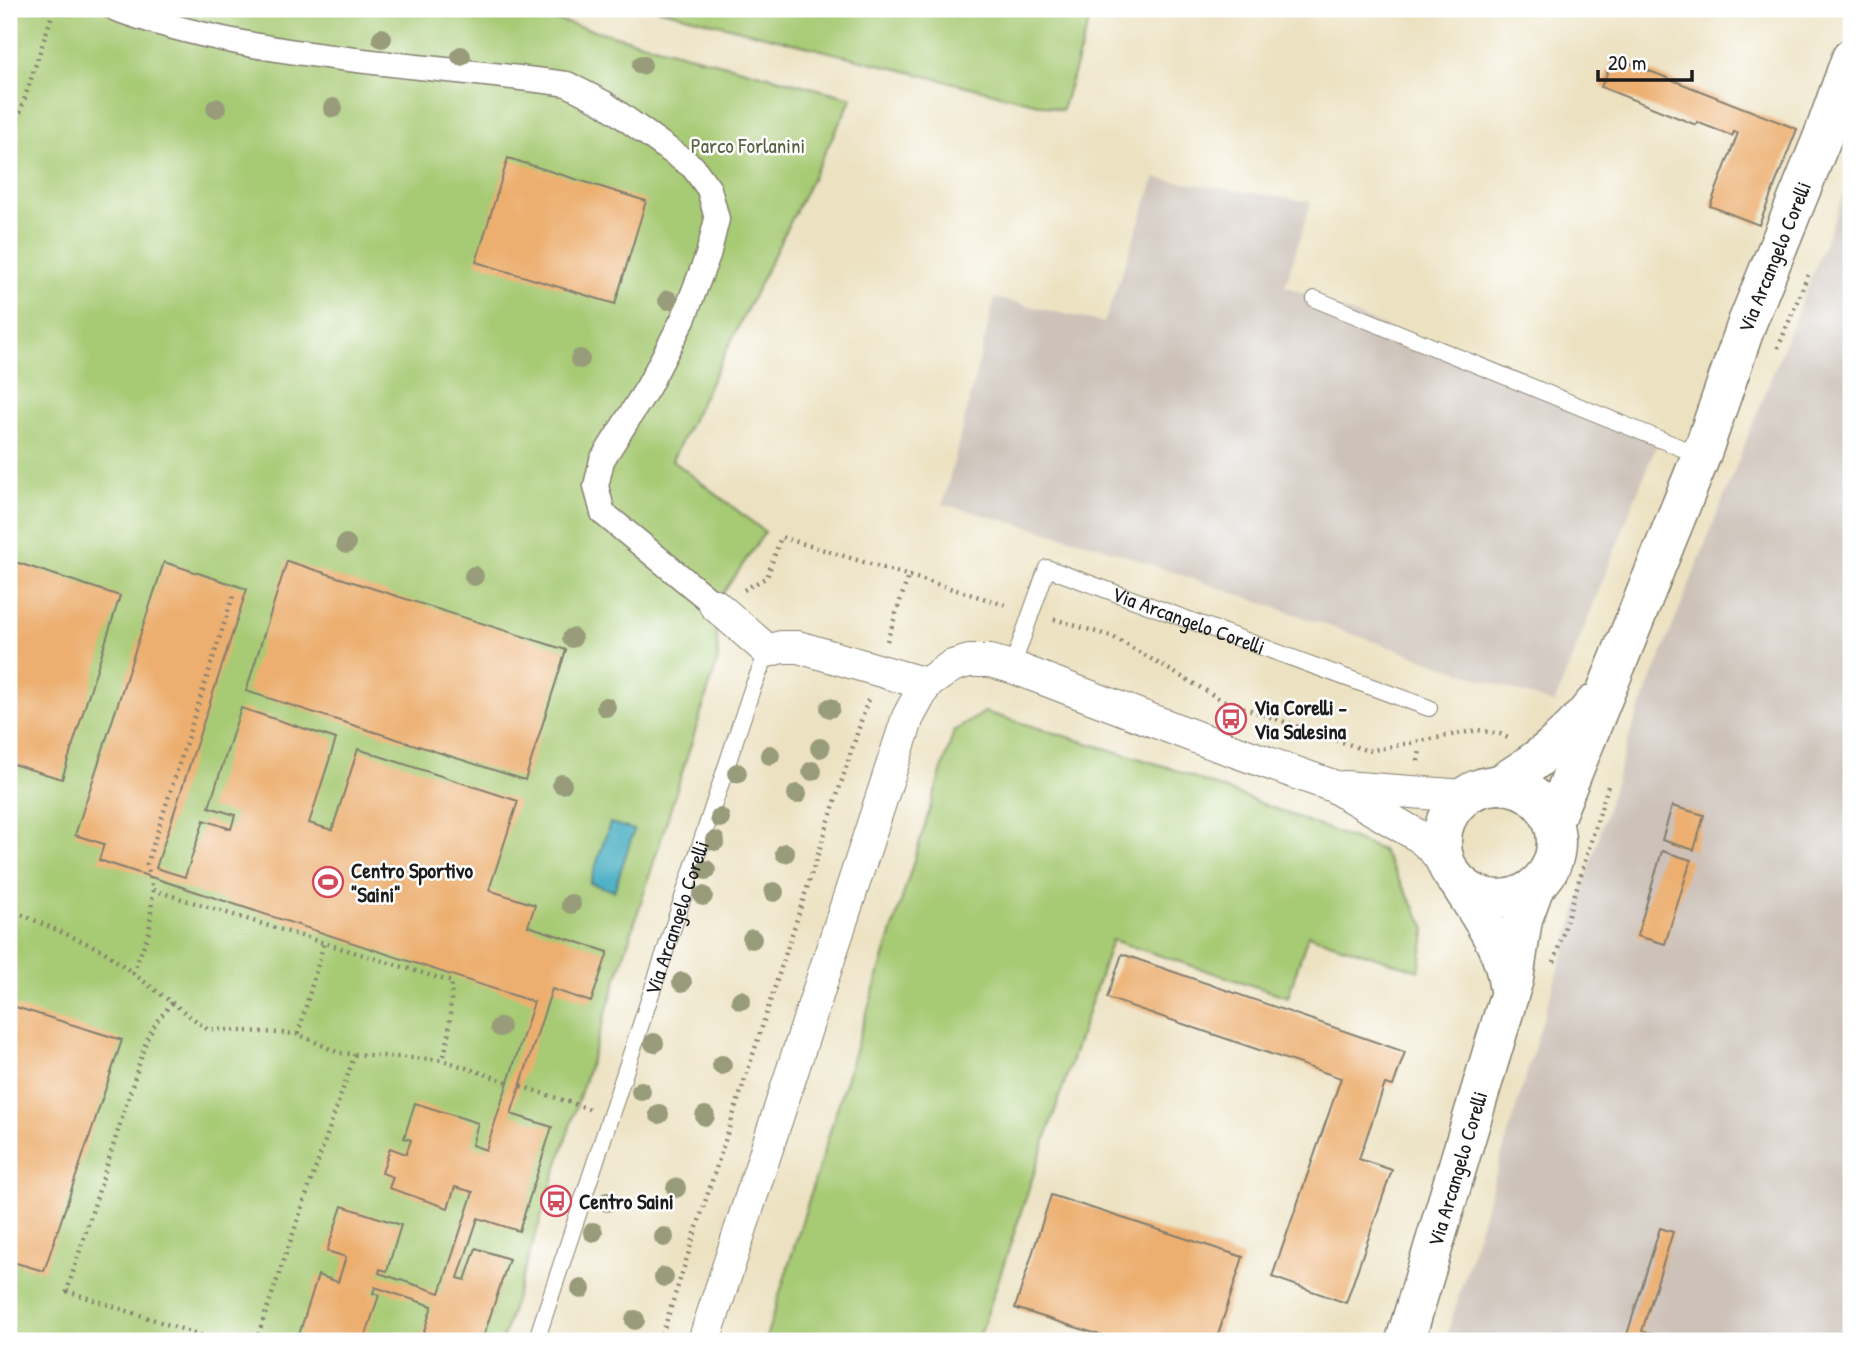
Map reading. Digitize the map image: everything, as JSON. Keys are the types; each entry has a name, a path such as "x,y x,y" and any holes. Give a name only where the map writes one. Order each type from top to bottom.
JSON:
{"street":[{"path":"116,9 215,38 288,51 567,84 604,103 693,167 709,189 717,219 708,255 684,317 648,387 602,460 596,486 603,513 768,651 781,647 798,647 926,684"},
{"name":"Via Arcangelo Corelli","path":"1553,822 1701,456 1747,323 1823,136 1851,58"},
{"name":"Via Arcangelo Corelli","path":"704,1341 908,717 926,684 952,666 969,661 990,661 1012,667 1332,786 1419,837 1433,849 1453,875 1497,949 1504,965 1508,994"},
{"name":"Via Arcangelo Corelli","path":"1332,786 1481,790 1536,759 1574,726 1605,688"},
{"path":"1512,786 1531,794 1542,803 1553,822 1556,836 1553,860 1545,876 1535,886 1516,896 1495,899 1475,894 1453,875 1443,853 1442,832 1450,812 1481,790 1512,786"},
{"name":"Via Arcangelo Corelli","path":"1405,1341 1517,964 1522,919 1535,886"}],"lane":[{"path":"1315,299 1701,456"},
{"name":"Via Arcangelo Corelli","path":"1012,667 1047,568 1429,708"},
{"name":"Via Arcangelo Corelli","path":"536,1341 752,689 768,651"}],"path":[{"path":"9,146 54,9"},
{"path":"715,605 767,578 781,537 1113,637 1222,700 1368,751 1478,730 1500,734 1536,759"},
{"path":"887,643 908,577"},
{"path":"132,973 149,932 153,890 147,864 234,593"},
{"path":"660,1341 864,712"},
{"path":"1569,783 1604,803"},
{"path":"153,890 452,982 449,1034 443,1060"},
{"path":"9,909 102,950 207,1029 298,1034 339,1052 443,1060 509,1082"},
{"path":"298,1034 324,943"},
{"path":"173,1003 157,1021 147,1039 67,1291 218,1341"},
{"path":"256,1341 355,1054"},
{"path":"521,1086 610,1116"}],"shaded area":[{"path":"1851,176 1851,1341 1445,1341 1630,734"},
{"path":"1155,178 1311,202 1285,286 1659,438 1554,704 1092,544 943,504 995,298 1104,323"}],"green space":[{"name":"Centro Sportivo \"Saini\"","path":"9,9 513,9 852,98 672,460 765,532 715,605 718,659 502,1341 9,1341"},
{"path":"657,9 1093,9 1062,110"},
{"path":"985,712 1167,767 1382,850 1426,928 1419,971 1308,935 1288,997 1112,940 978,1341 765,1341 954,731"}],"water":[{"path":"610,823 634,830 614,891 590,883"}],"building":[{"path":"1614,57 1797,129 1759,225 1710,206 1738,133 1734,132 1732,136 1697,122 1696,125 1601,87"},
{"path":"508,158 646,201 615,304 476,262"},
{"path":"9,560 120,596 62,779 9,763"},
{"path":"287,561 566,650 525,780 246,691"},
{"path":"164,562 247,589 156,868 185,877 204,820 231,829 235,815 209,807 241,708 336,739 309,823 332,830 358,749 518,801 489,890 535,905 528,926 608,952 591,1002 552,989 511,1114 552,1127 519,1231 478,1218 458,1278 465,1280 476,1248 509,1259 482,1341 421,1341 432,1306 375,1287 373,1293 379,1295 364,1341 297,1341 318,1275 338,1282 346,1257 327,1251 342,1206 401,1225 387,1271 380,1269 379,1273 440,1293 473,1192 455,1187 448,1208 389,1188 393,1177 382,1173 390,1148 406,1154 411,1140 404,1138 415,1103 478,1123 472,1145 486,1150 534,1002 99,860 104,844 75,835"},
{"path":"1672,806 1704,815 1694,850 1662,840"},
{"path":"1662,851 1691,860 1665,944 1637,936"},
{"path":"1122,954 1405,1052 1393,1086 1385,1084 1359,1159 1392,1170 1346,1303 1272,1277 1341,1078 1107,998"},
{"path":"9,1005 122,1040 44,1271 9,1261"},
{"path":"1051,1195 1243,1257 1216,1341 1119,1341 1015,1308"},
{"path":"1660,1228 1673,1232 1642,1331 1654,1335 1652,1341 1625,1341"}],"place":[{"name":"Via Corelli - Via Salesina","path":"1231,719"},
{"name":"Centro Sportivo \"Saini\"","path":"328,882"},
{"name":"Centro Saini","path":"556,1201"}],"park label":[{"name":"Parco Forlanini","path":"748,145"}]}
